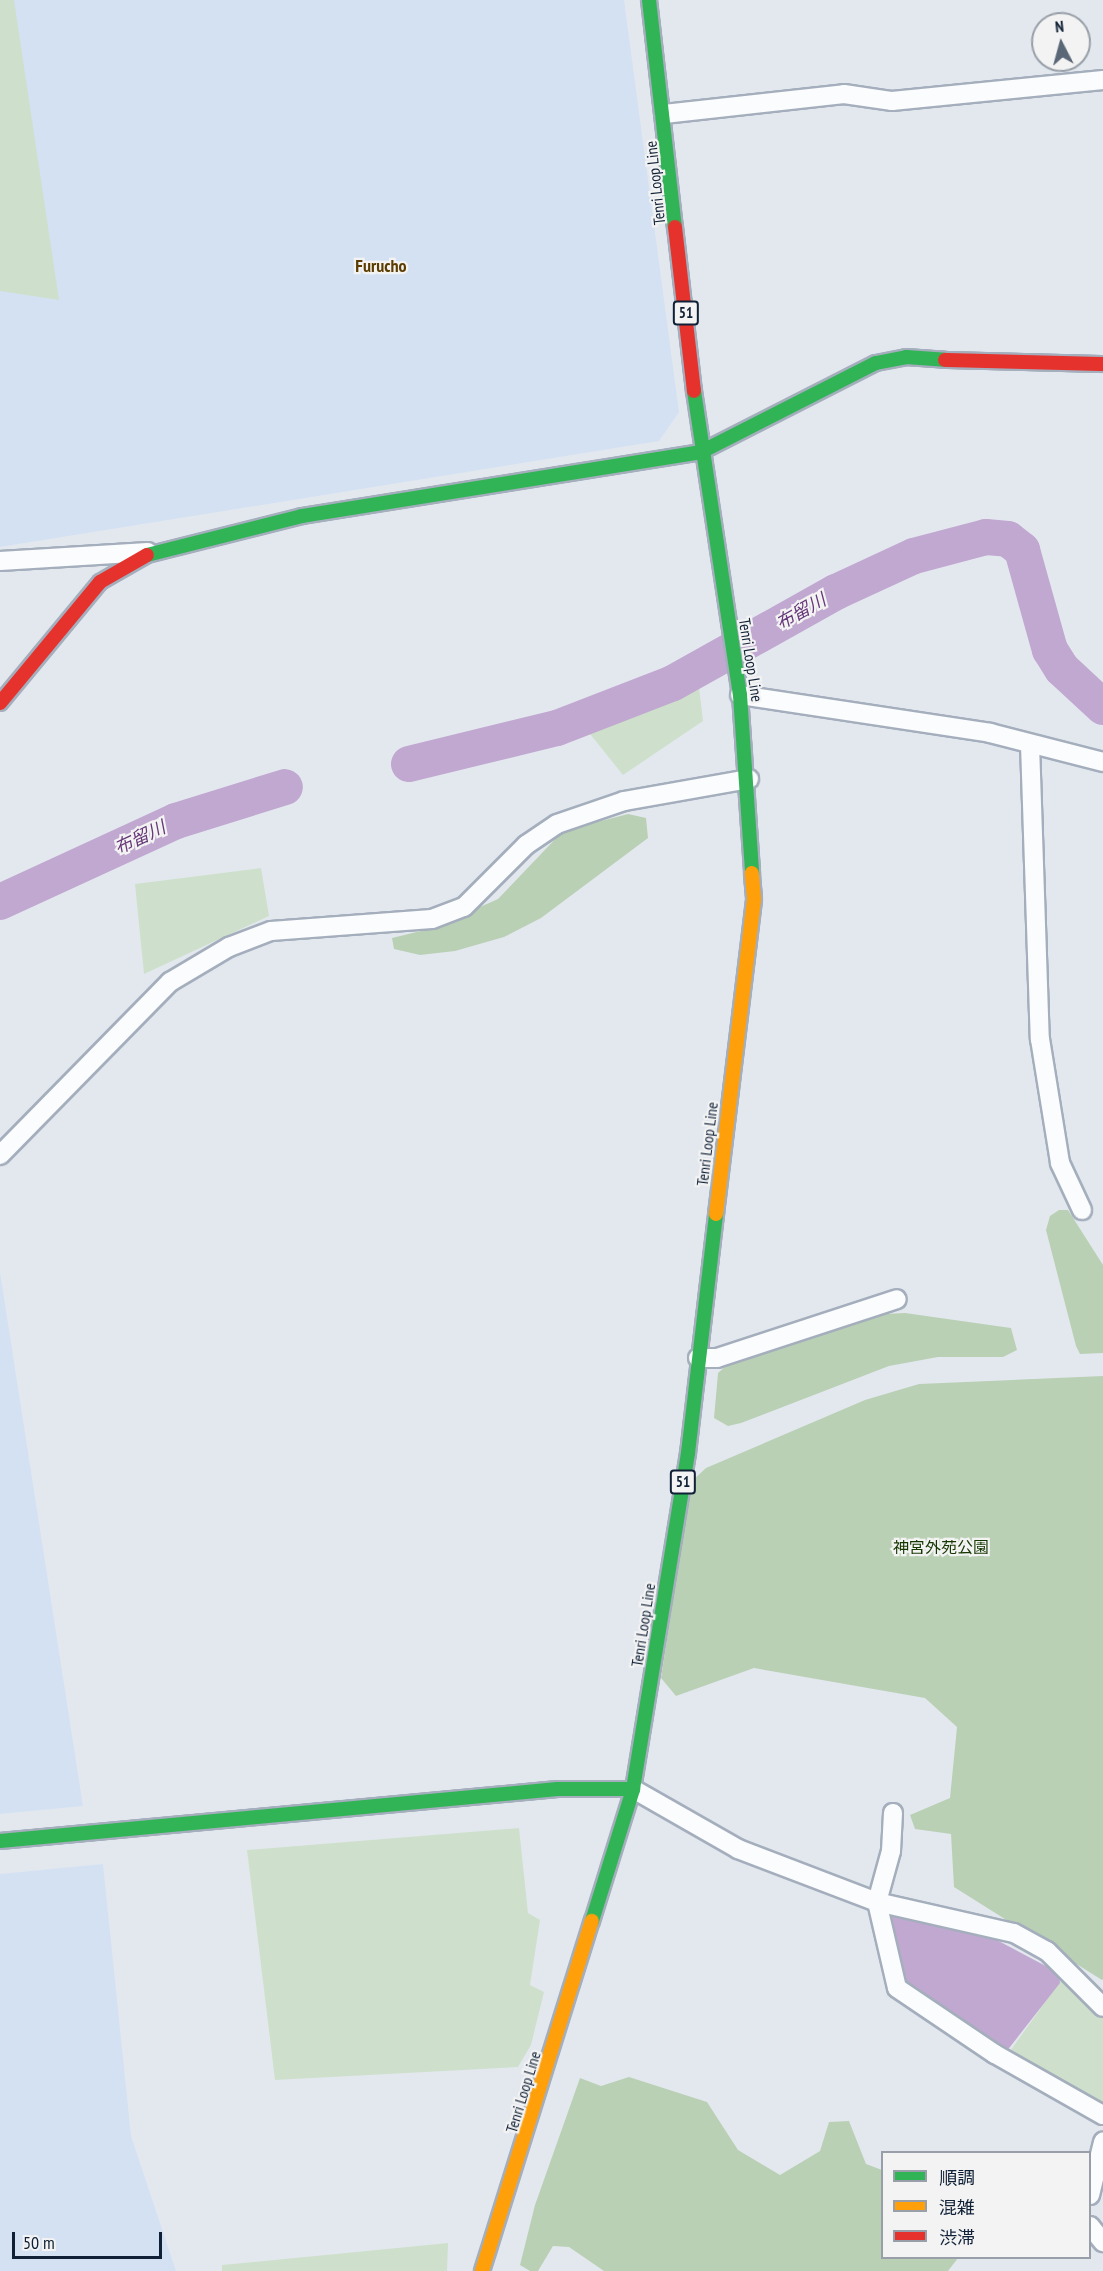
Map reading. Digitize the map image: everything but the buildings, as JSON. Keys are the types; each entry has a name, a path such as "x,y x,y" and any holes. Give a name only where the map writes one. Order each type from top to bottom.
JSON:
{"main road":[{"name":"Tenri Loop Line","path":"482,2271 633,1789 688,1453 754,898 748,779 740,695 701,452 664,114 649,0"},
{"path":"0,703 100,582 153,552 302,516 701,452 765,424 876,363 906,357 1022,366 1103,363"},
{"path":"0,1841 558,1790 633,1789"}],"street":[{"path":"664,114 844,94 892,101 1103,80"},
{"path":"0,561 153,552"},
{"path":"740,695 1030,744 1103,762"},
{"path":"1030,744 1040,1039 1060,1163 1082,1210"},
{"path":"0,1155 170,982 229,947 271,931 432,918 464,907 526,845 557,824 624,801 748,779"},
{"path":"698,1358 717,1358 897,1299"},
{"path":"633,1789 738,1848 877,1902 1014,1934 1047,1952 1103,2007"},
{"path":"893,1813 891,1851 877,1902 897,1988 995,2054 1103,2115"},
{"path":"1091,2187 1103,2142"},
{"path":"1091,2228 1103,2242"}],"shaded area":[{"path":"0,0 624,0 679,412 659,441 0,547"},
{"path":"0,1272 83,1806 0,1814"},
{"path":"103,1864 131,2136 176,2271 0,2271 0,1874"},
{"path":"886,1914 989,1936 1059,1973 1060,1983 1006,2052 912,1988 895,1965"}],"green space":[{"path":"0,0 14,0 59,300 0,291"},
{"path":"698,679 703,721 623,775 582,724"},
{"path":"628,814 646,818 648,838 541,918 504,937 455,951 420,955 394,949 392,938 433,928 498,899 563,831"},
{"path":"261,868 269,916 144,974 135,884"},
{"path":"1059,1210 1068,1210 1103,1265 1103,1353 1080,1354 1076,1346 1046,1230 1050,1216"},
{"path":"905,1313 1011,1328 1017,1350 1003,1357 938,1357 889,1366 741,1423 728,1426 714,1418 718,1373 727,1365 884,1314"},
{"name":"神宮外苑公園","path":"1103,1376 1102,1980 954,1887 951,1834 915,1829 910,1815 950,1798 957,1727 925,1698 754,1668 676,1696 661,1678 691,1482 706,1468 865,1400 919,1384"},
{"path":"519,1828 528,1913 540,1920 530,1985 544,1992 531,2045 518,2067 275,2080 247,1850"},
{"path":"1063,1977 1103,2016 1103,2104 1008,2054"},
{"path":"629,2077 707,2102 738,2150 780,2175 820,2151 829,2122 849,2121 866,2164 881,2170 881,2259 957,2259 948,2271 604,2271 569,2247 553,2246 538,2271 530,2271 520,2265 535,2205 580,2078 601,2086"},
{"path":"448,2243 447,2271 222,2271 222,2265"}],"waterway":[{"name":"布留川","path":"409,764 557,728 673,683 836,592 914,556 986,537 1008,539 1022,550 1050,650 1062,669 1103,707"},
{"name":"布留川","path":"0,902 176,821 285,787"}],"traffic: fast":[{"path":"649,0 675,227"},
{"path":"147,555 302,516 701,452 876,363 906,357 945,360"},
{"path":"694,391 740,695 752,873"},
{"path":"592,1921 633,1789 688,1453 716,1214"},
{"path":"0,1841 558,1789 633,1789"}],"traffic: slow":[{"path":"716,1214 754,898 752,873"},
{"path":"482,2271 592,1921"}],"traffic: jam":[{"path":"675,227 694,391"},
{"path":"945,360 1103,364"},
{"path":"0,703 100,582 147,555"}],"district":[{"name":"Furucho","path":"381,266"}]}
